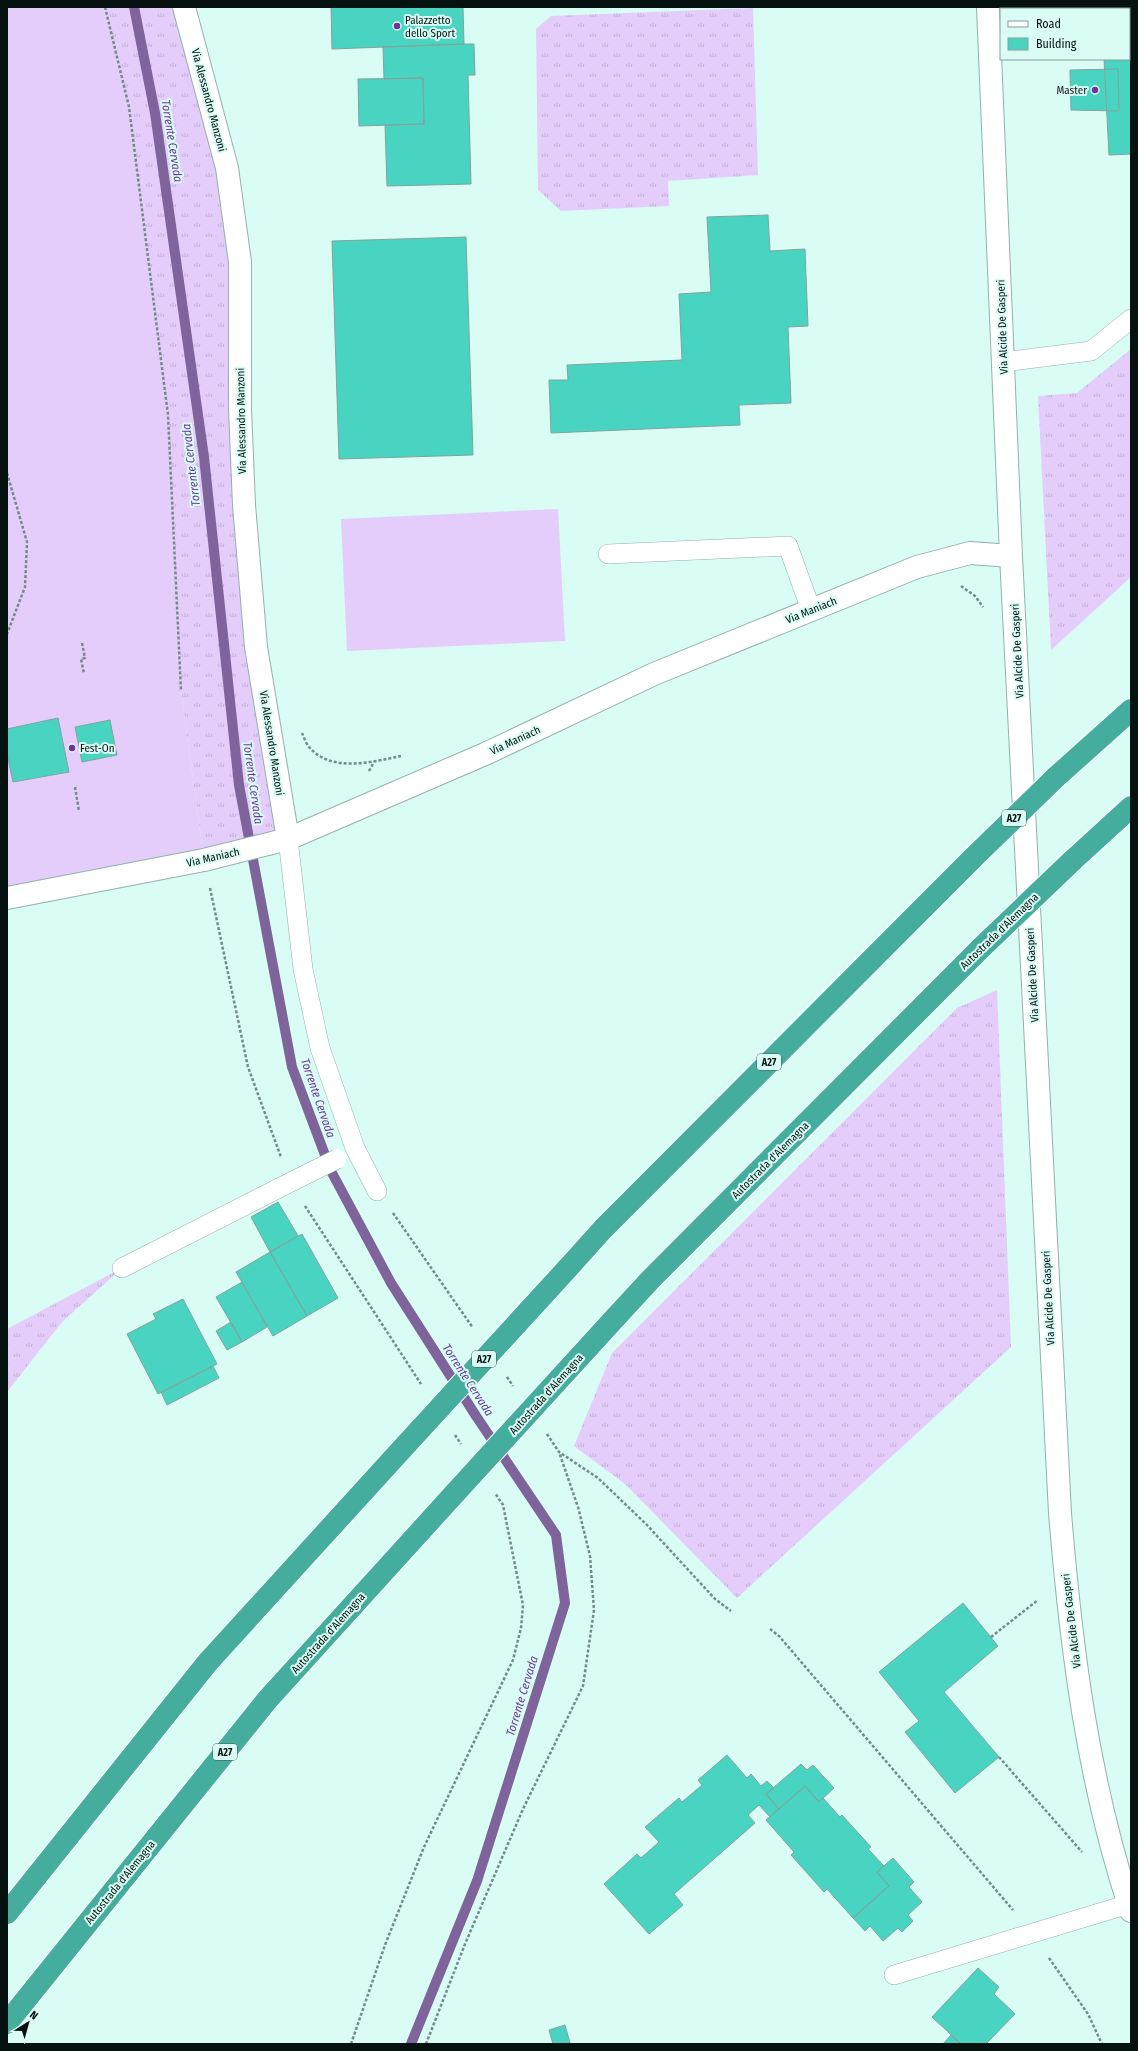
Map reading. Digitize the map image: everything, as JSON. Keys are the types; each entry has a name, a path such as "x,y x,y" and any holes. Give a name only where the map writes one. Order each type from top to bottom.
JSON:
{"highway":[{"name":"A27","path":"7,1913 208,1662 603,1229 973,858 1055,778 1131,710"},
{"name":"Autostrada d'Alemagna","path":"7,2023 268,1699 615,1318 982,947 1131,807"}],"street":[{"name":"Via Alessandro Manzoni","path":"184,7 227,168 240,262 240,409 244,505 256,647 288,839"},
{"name":"Via Alcide De Gasperi","path":"988,7 1011,556 1019,679 1054,1418 1068,1614 1088,1749 1106,1825 1130,1908"},
{"name":"Via Maniach","path":"7,898 219,856 288,839 485,754 654,674 917,567 950,557 970,553 1011,556"}],"lane":[{"path":"1003,362 1091,351 1131,319"},
{"path":"608,554 788,546 811,610"},
{"path":"288,839 302,970 320,1048 355,1148 378,1191"},
{"path":"122,1268 337,1159 355,1148"},
{"path":"894,1975 1130,1908"}],"path":[{"path":"106,7 129,108 168,415 181,691"},
{"path":"7,472 27,542 25,587 7,634"},
{"path":"82,643 85,658 82,659 84,674"},
{"path":"300,729 309,747 324,759 348,764 403,756"},
{"path":"75,786 79,811"},
{"path":"426,2044 465,1944 523,1809 583,1686 594,1610 590,1556 578,1507 560,1452"},
{"path":"991,1637 1038,1600"},
{"path":"770,1629 779,1636 876,1748 1017,1916"},
{"path":"999,1757 1082,1852"},
{"path":"1049,1957 1088,2014 1102,2044"}],"green space":[{"path":"7,7 104,7 129,107 168,415 181,691 204,860 7,898"},
{"path":"104,7 184,7 227,168 240,409 288,839 204,860 181,691 168,415 129,107"},
{"path":"753,8 758,175 668,181 669,206 561,211 538,190 536,29 551,16"},
{"path":"1131,349 1131,577 1051,650 1038,396 1077,393"},
{"path":"558,509 565,641 347,651 341,519"},
{"path":"997,990 1011,1347 737,1598 625,1484 574,1446 612,1353 957,1008"},
{"path":"122,1268 62,1322 7,1392 7,1329"}],"building":[{"name":"Palazzetto dello Sport","path":"331,7 463,7 464,44 332,49"},
{"path":"1131,7 1131,154 1109,155 1104,60 1130,60 1130,8 1102,8"},
{"path":"474,44 475,75 468,75 471,184 387,186 385,125 424,124 423,78 384,79 383,47"},
{"name":"Master","path":"1118,69 1119,111 1071,110 1070,70"},
{"path":"423,78 424,124 359,126 358,79"},
{"path":"768,215 770,251 805,249 808,326 788,327 791,403 739,405 740,425 551,433 549,380 568,380 567,365 682,360 679,294 711,292 707,217"},
{"path":"466,237 473,455 339,459 332,241"},
{"path":"58,718 69,772 13,782 7,754 7,729"},
{"path":"110,720 117,755 82,762 75,727"},
{"path":"278,1202 298,1236 270,1252 251,1217"},
{"path":"302,1234 338,1298 307,1316 270,1252"},
{"path":"270,1252 307,1316 273,1336 236,1272"},
{"path":"242,1282 267,1327 242,1342 216,1297"},
{"path":"183,1299 217,1364 158,1394 127,1334 156,1319 153,1314"},
{"path":"231,1322 242,1342 227,1350 216,1331"},
{"path":"213,1366 219,1378 167,1405 161,1392"},
{"path":"963,1603 998,1646 944,1692 999,1757 955,1793 905,1732 919,1721 879,1672"},
{"path":"727,1755 747,1778 751,1774 761,1786 767,1781 774,1788 766,1794 779,1809 770,1817 759,1805 748,1815 755,1823 674,1894 683,1905 649,1934 604,1884 637,1854 641,1858 659,1842 645,1827 679,1798 682,1802 702,1785 698,1780"},
{"path":"801,1764 807,1770 813,1765 834,1788 819,1802 805,1786 779,1809 766,1794"},
{"path":"805,1786 819,1802 823,1798 840,1817 842,1815 871,1847 868,1849 884,1866 877,1872 889,1886 853,1918 827,1889 824,1892 791,1855 794,1852 766,1820"},
{"path":"893,1858 914,1882 909,1887 922,1902 908,1915 913,1921 902,1932 898,1928 883,1941 870,1926 865,1931 853,1918 889,1886 877,1872"},
{"path":"978,1968 999,1987 994,1994 1015,2014 986,2044 961,2044 932,2017"},
{"path":"565,2025 570,2043 553,2044 549,2030"},
{"path":"951,2035 961,2044 943,2044"}],"waterway":[{"name":"Torrente Cervada","path":"134,7 155,113 204,457 239,785 292,1067 331,1171 391,1283 476,1416 556,1535 565,1603 477,1881 411,2044"}],"place":[{"name":"Palazzetto dello Sport","path":"397,26"},
{"name":"Master","path":"1095,90"},
{"name":"Fest-On","path":"72,748"}]}
